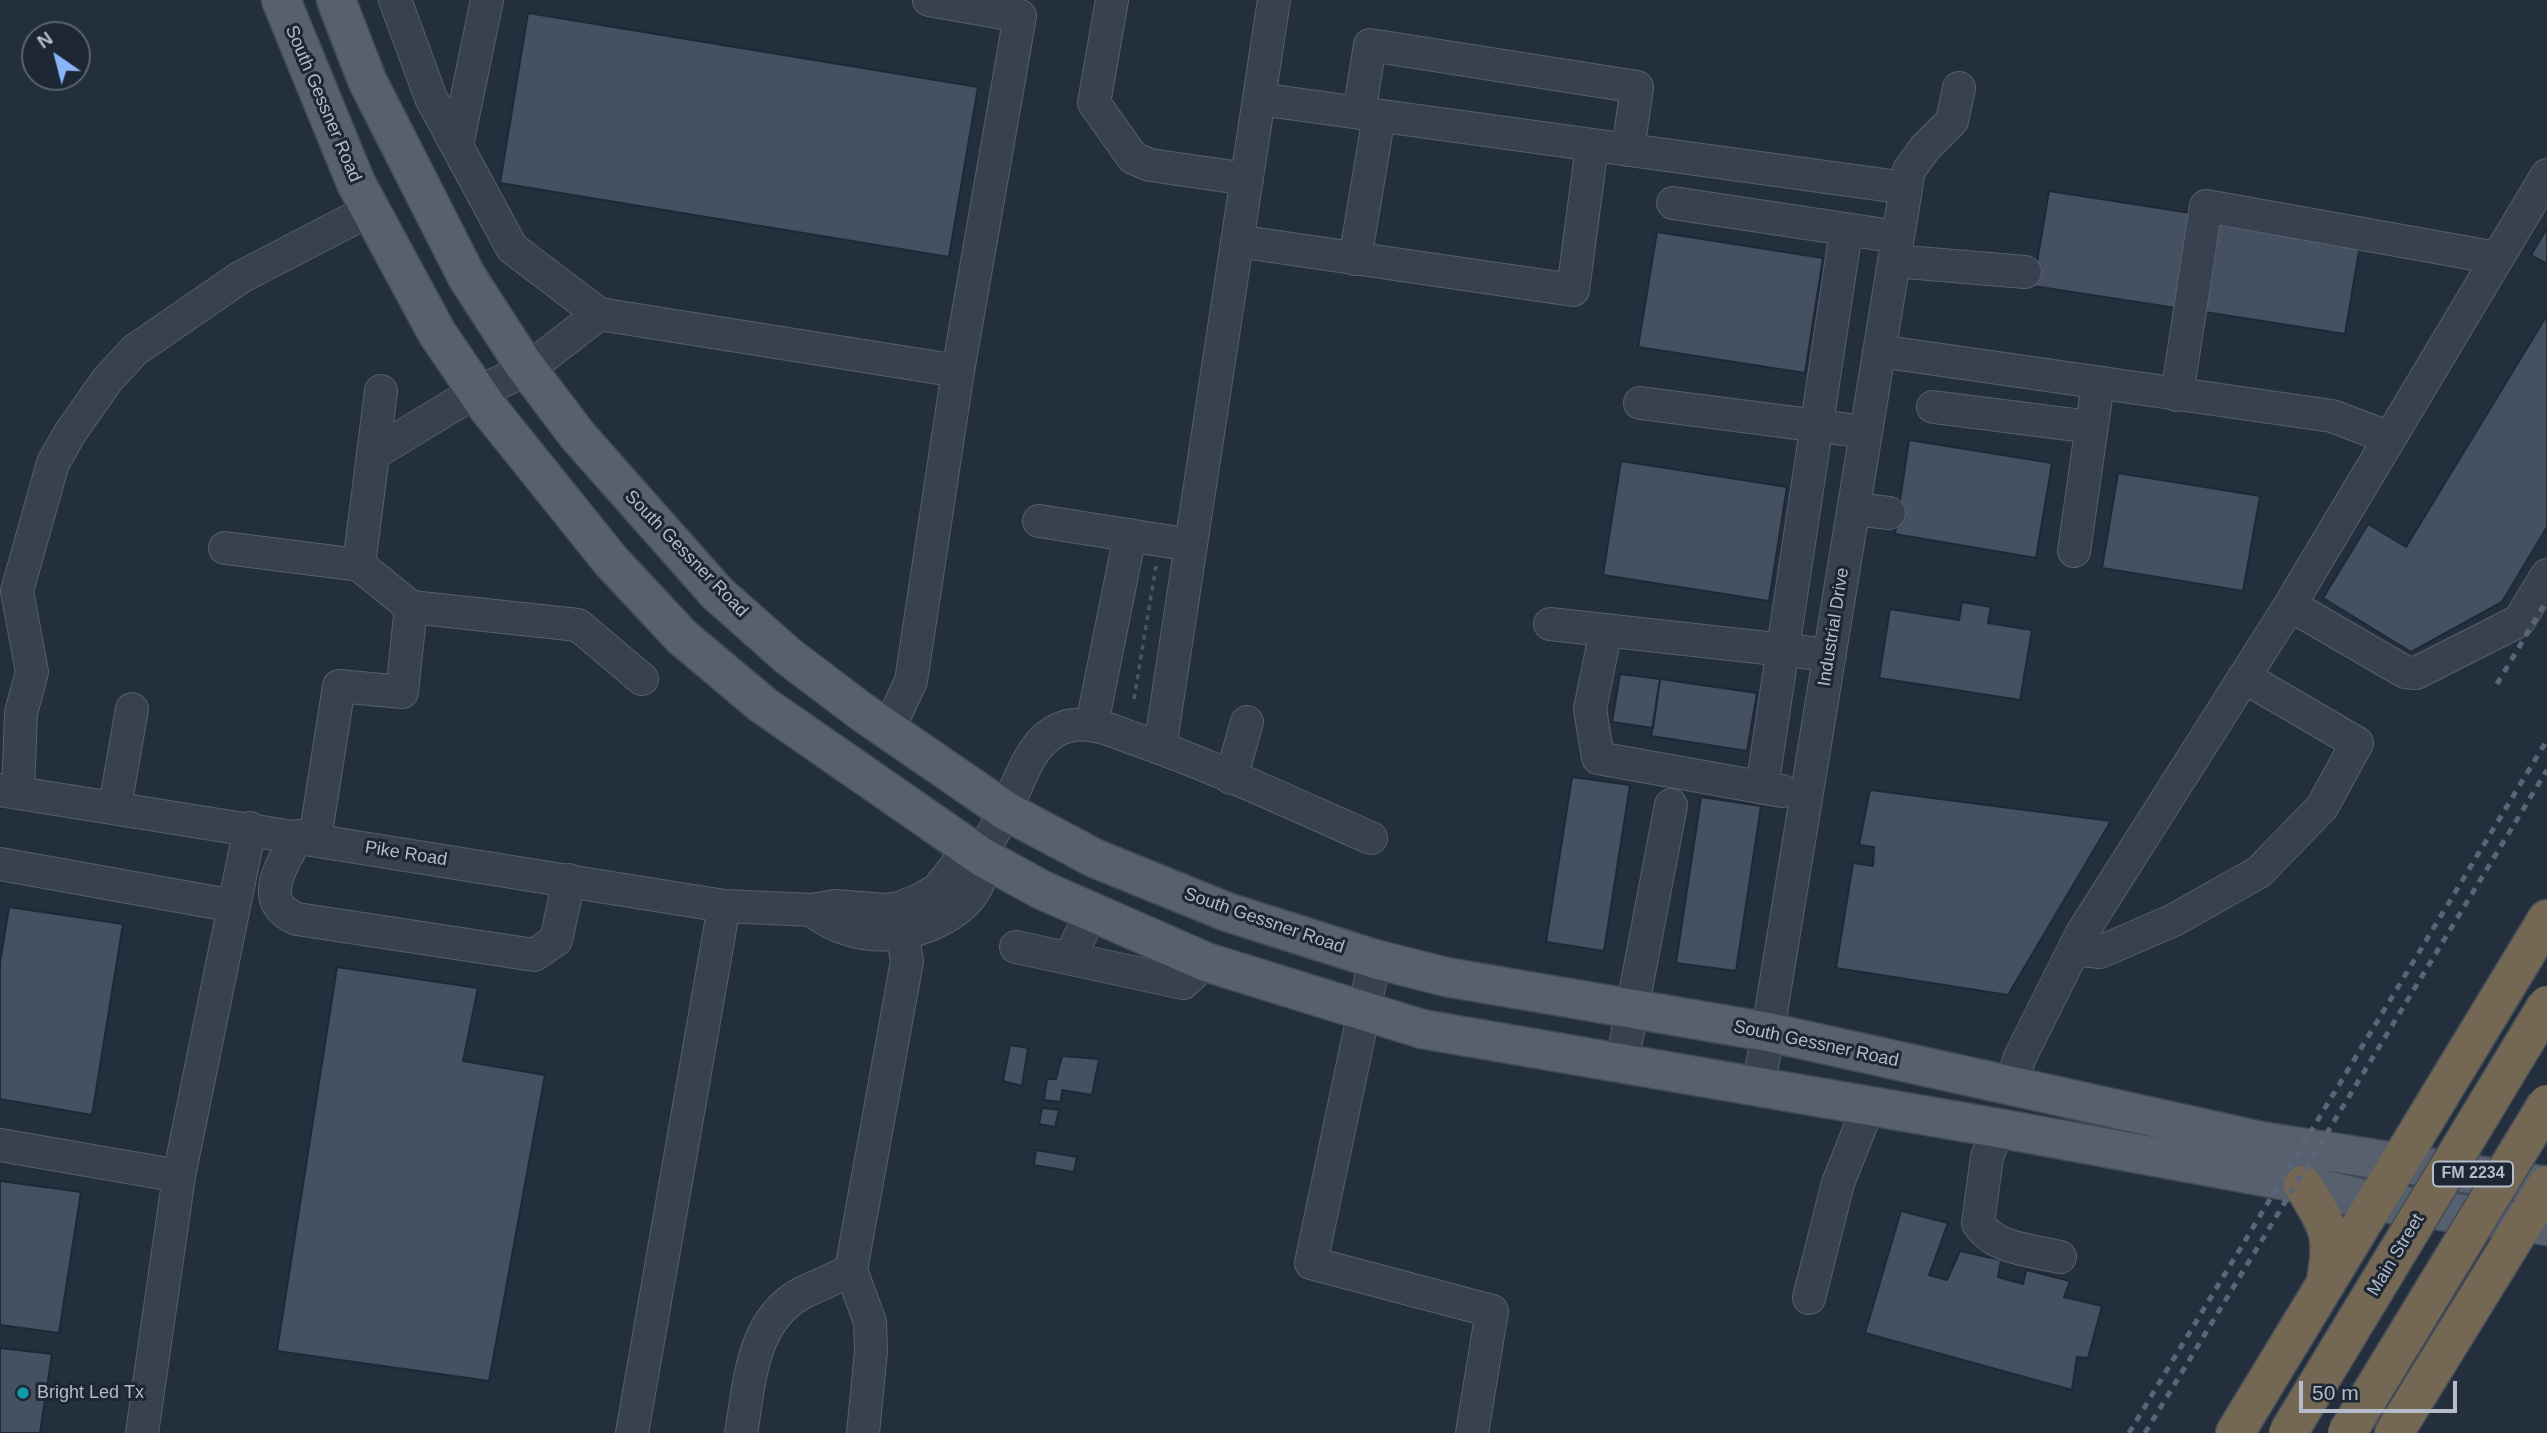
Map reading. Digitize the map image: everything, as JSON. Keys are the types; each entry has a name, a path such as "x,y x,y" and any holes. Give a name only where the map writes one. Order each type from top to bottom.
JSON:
{"highway":[{"path":"2235,1433 2326,1280 2378,1202 2547,919"},
{"name":"Main Street","path":"2288,1433 2547,1006"},
{"path":"2347,1433 2547,1104"},
{"path":"2303,1185 2323,1218 2333,1247 2326,1280"},
{"path":"2394,1433 2535,1223 2547,1186"}],"main road":[{"name":"South Gessner Road","path":"281,0 319,97 370,210 437,333 477,393 550,488 611,561 682,637 763,705 982,856 1042,890 1206,962 1422,1029 1998,1128 2303,1185 2378,1202"},
{"name":"South Gessner Road","path":"336,0 367,80 467,277 528,369 594,455 718,593 788,656 888,730 1006,811 1094,858 1227,912 1375,959 1446,977 1768,1032 2261,1141 2547,1186"},
{"path":"1206,962 1227,912"},
{"path":"1869,1105 1883,1058"},
{"path":"1998,1128 2010,1086"},
{"name":"FM 2234","path":"2378,1202 2535,1223"}],"street":[{"path":"395,0 431,98 512,248 599,314 958,371"},
{"path":"457,145 486,0"},
{"path":"888,730 911,681 958,371 1021,8 929,0"},
{"path":"1112,0 1094,103 1133,158 1150,165 1247,179"},
{"path":"1160,748 1274,0"},
{"path":"1356,259 1369,114 1370,46 1637,87 1628,150"},
{"path":"1259,99 1592,146 1907,179 1925,148 1952,121 1959,88"},
{"path":"1237,241 1573,290 1592,146"},
{"path":"2010,1086 2020,1057 2074,949 2290,605 2547,175"},
{"name":"Industrial Drive","path":"1759,1085 1907,179"},
{"path":"1673,204 1846,231 1896,249 2025,272"},
{"path":"2177,395 2206,206 2497,258"},
{"path":"9,792 21,713 32,672 17,591 53,463 70,433 108,379 135,351 241,277 370,210"},
{"path":"1762,788 1846,231"},
{"path":"373,454 477,393 528,369 599,314"},
{"path":"1880,351 2332,416 2390,438"},
{"path":"2074,551 2098,383"},
{"path":"359,565 381,391"},
{"path":"1640,403 1866,432"},
{"path":"1933,407 2091,426"},
{"path":"1854,509 1889,513"},
{"path":"1039,521 1191,545"},
{"path":"1145,538 1092,724 1160,748 1371,838"},
{"path":"225,548 359,565 411,607 578,625 642,679"},
{"path":"2290,605 2405,671 2416,673 2519,621 2547,575"},
{"path":"411,607 402,692 339,686 307,838 278,874 274,889 276,902 283,914 297,919 534,956 556,940 569,880"},
{"path":"1550,624 1830,655"},
{"path":"1606,630 1590,709 1598,758 1807,796"},
{"path":"2074,949 2100,952 2174,920 2259,872 2322,807 2357,743 2244,677"},
{"path":"115,806 132,709"},
{"path":"1231,778 1247,722"},
{"name":"Pike Road","path":"9,792 115,806 724,906 812,910 832,926 878,936 901,921 926,927 960,907 981,878 982,856 1006,811 1020,774 1036,749 1051,734 1071,725 1092,724"},
{"path":"1622,1062 1671,805"},
{"path":"142,1433 179,1176 250,828"},
{"path":"0,864 234,906"},
{"path":"632,1433 724,906"},
{"path":"1070,958 1091,912"},
{"path":"863,1433 871,1351 870,1322 851,1270 906,961 901,921"},
{"path":"1016,947 1183,983 1206,962"},
{"path":"1375,959 1311,1263 1492,1311 1472,1433"},
{"path":"1809,1298 1838,1183 1869,1105"},
{"path":"1998,1128 1987,1157 1978,1223 1985,1235 2000,1242 2060,1257"},
{"path":"0,1146 179,1176"},
{"path":"741,1433 756,1346 764,1332 781,1309 802,1294 851,1270"}],"path":[{"path":"1134,699 1145,538"}],"building":[{"path":"528,13 978,87 949,257 500,183"},
{"path":"2049,191 2191,213 2176,308 2033,286"},
{"path":"2220,217 2361,239 2345,334 2205,312"},
{"path":"2547,228 2547,264 2531,255"},
{"path":"1657,232 1823,258 1805,373 1638,347"},
{"path":"2547,315 2547,527 2502,602 2411,652 2323,598 2368,524 2406,547"},
{"path":"1909,440 2052,463 2036,558 1895,534"},
{"path":"1621,461 1787,487 1769,601 1603,575"},
{"path":"2118,473 2260,496 2243,591 2102,568"},
{"path":"1962,602 1991,607 1988,623 2032,630 2020,700 1879,678 1890,609 1959,620"},
{"path":"1620,674 1660,679 1653,728 1612,722"},
{"path":"1660,679 1757,693 1747,751 1651,736"},
{"path":"1572,777 1630,785 1604,951 1546,942"},
{"path":"1870,790 2111,821 2008,995 1836,968 1853,863 1873,866 1874,847 1859,845"},
{"path":"1701,797 1761,806 1736,971 1676,963"},
{"path":"9,907 123,924 92,1115 0,1099 0,963"},
{"path":"337,967 478,988 463,1061 545,1075 489,1381 277,1351"},
{"path":"1010,1045 1028,1048 1022,1086 1003,1081"},
{"path":"1062,1056 1099,1059 1092,1095 1062,1090 1061,1102 1044,1100 1047,1079 1056,1079"},
{"path":"1042,1108 1059,1110 1055,1127 1039,1124"},
{"path":"1036,1150 1077,1157 1074,1172 1034,1165"},
{"path":"0,1181 81,1192 59,1333 0,1325"},
{"path":"1901,1211 1948,1223 1929,1275 1947,1280 1960,1251 2001,1260 1998,1277 2023,1284 2026,1270 2070,1281 2064,1297 2102,1306 2088,1358 2077,1357 2072,1390 1865,1333"},
{"name":"Bright Led Tx","path":"0,1348 52,1354 40,1433 0,1433"}],"railway":[{"path":"2497,684 2547,600"},
{"path":"2129,1433 2547,740"},
{"path":"2145,1433 2547,770"}],"place":[{"name":"Bright Led Tx","path":"23,1393"}]}
